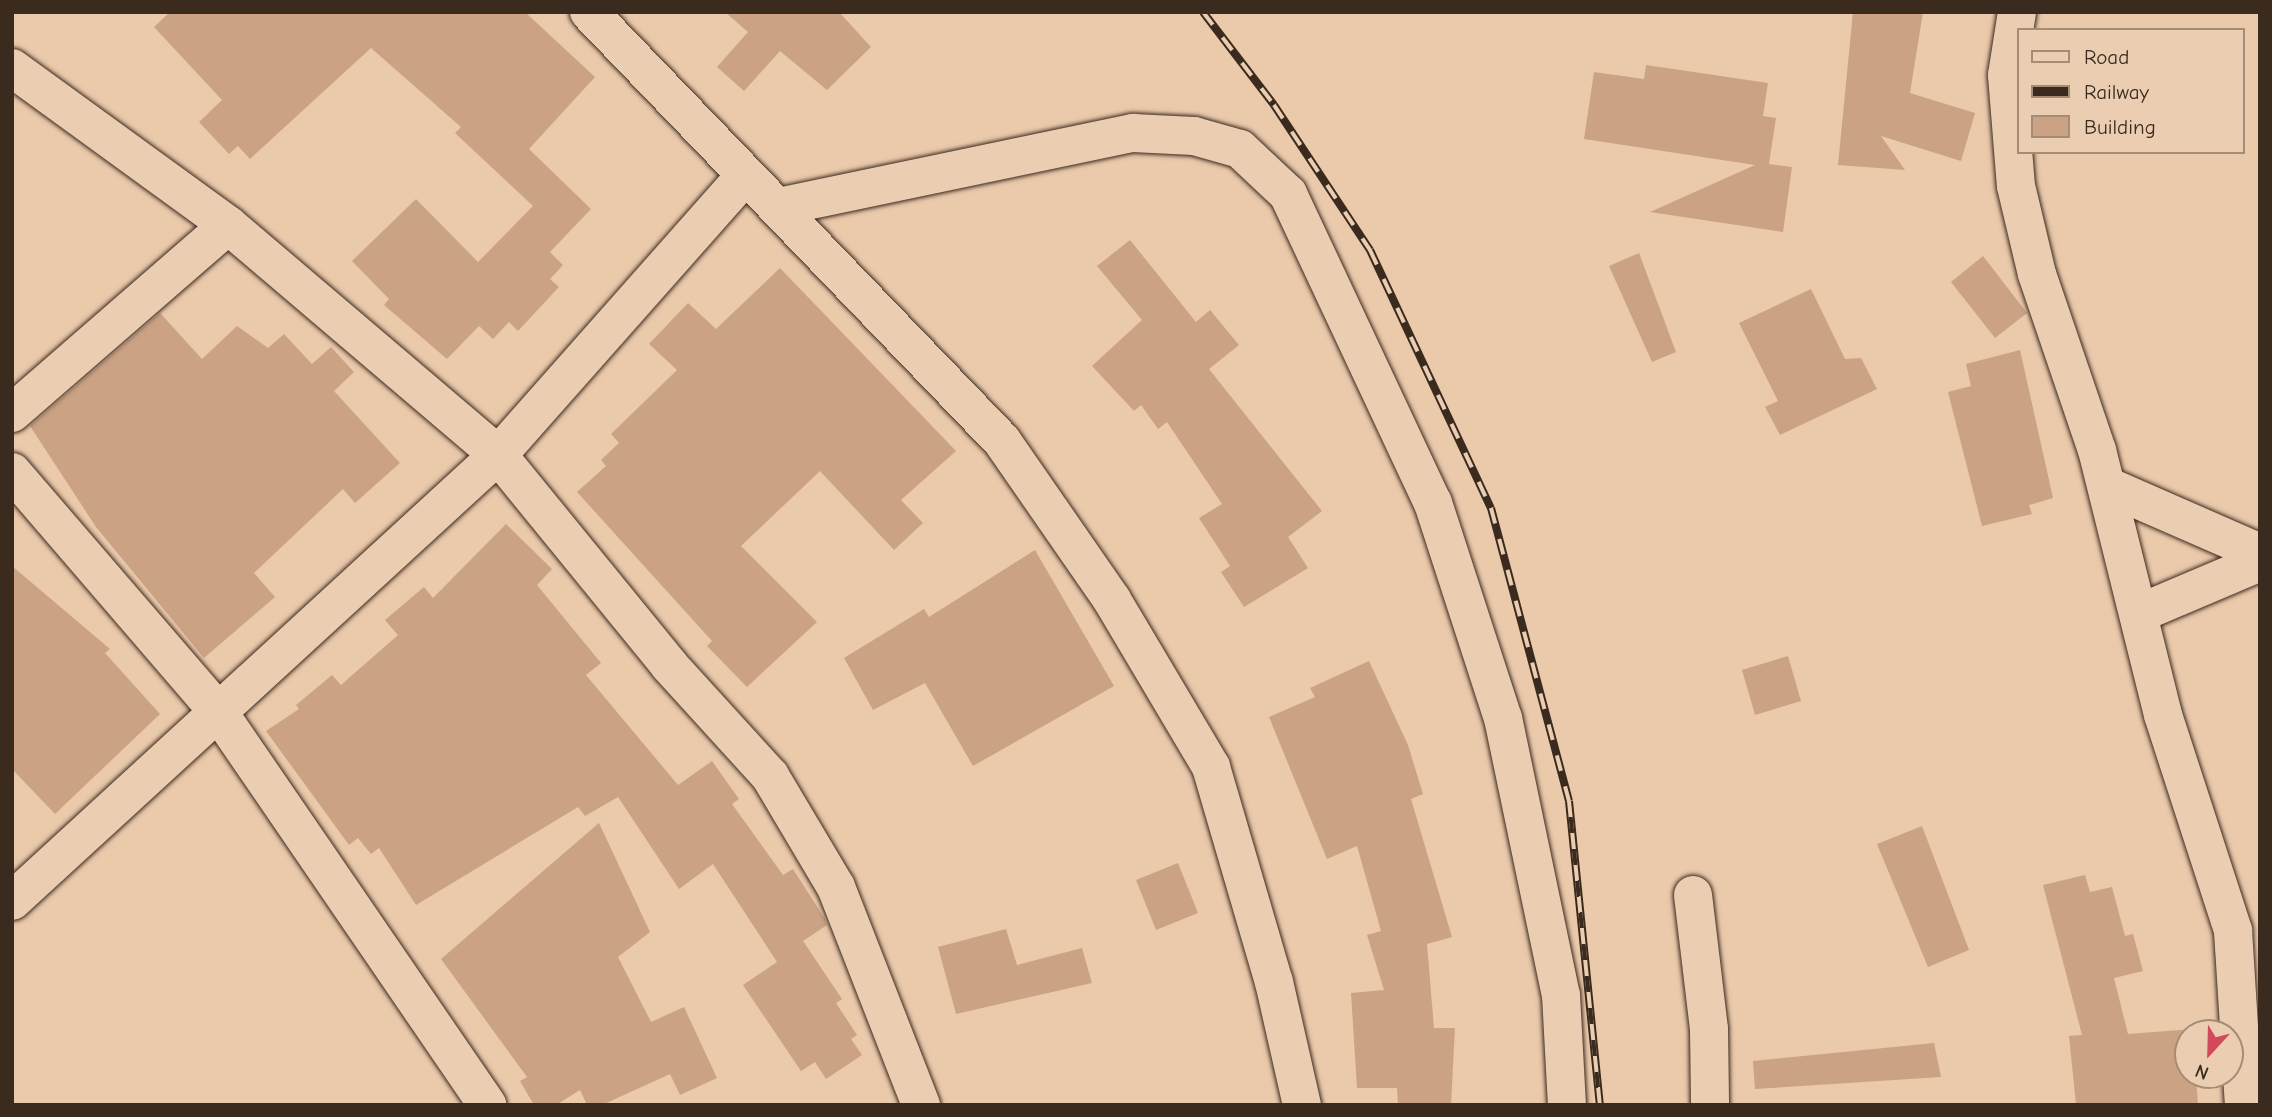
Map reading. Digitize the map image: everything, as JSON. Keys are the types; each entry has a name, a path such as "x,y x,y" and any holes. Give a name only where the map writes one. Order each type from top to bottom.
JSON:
{"street":[{"path":"589,12 743,177 778,207 1002,441 1112,600 1211,767 1274,982 1302,1105"},
{"path":"2017,12 2007,75 2016,186 2037,274 2107,486 2163,715 2233,931 2244,1105"},
{"path":"12,68 228,225 498,454 669,665 770,776 836,887 921,1105"},
{"path":"778,207 1133,133 1194,136 1240,149 1288,194 1433,503 1503,718 1560,995 1567,1105"},
{"path":"12,901 498,454 743,177"},
{"path":"12,414 228,225"},
{"path":"12,472 219,713 487,1105"},
{"path":"2107,486 2260,553"},
{"path":"2140,613 2260,562"},
{"path":"1693,895 1709,1029 1710,1105"}],"building":[{"path":"170,12 525,12 595,77 529,149 591,209 550,252 563,265 550,279 559,287 518,331 509,322 493,339 479,326 447,359 384,305 389,299 352,261 416,199 478,262 533,206 455,133 461,127 371,48 250,159 238,146 229,154 199,122 222,100 154,27"},
{"path":"725,12 839,12 871,47 827,90 780,51 744,91 717,67 748,32"},
{"path":"1853,12 1923,12 1910,93 1975,113 1961,161 1881,136 1905,170 1838,165"},
{"path":"1646,65 1768,83 1763,116 1776,118 1769,164 1792,167 1783,232 1650,212 1755,165 1584,139 1594,72 1644,79"},
{"path":"1130,240 1196,322 1210,310 1239,345 1209,369 1322,511 1288,537 1308,568 1244,607 1221,572 1230,566 1199,518 1222,504 1167,422 1158,429 1141,405 1134,411 1092,366 1142,320 1097,266"},
{"path":"1639,253 1676,352 1652,362 1609,266"},
{"path":"1983,256 2027,313 1995,338 1951,282"},
{"path":"780,268 956,451 901,500 923,523 894,550 820,471 741,546 817,622 747,687 707,646 712,641 577,492 606,466 601,460 619,443 611,434 677,370 649,344 688,303 716,329"},
{"path":"1811,289 1845,359 1861,358 1877,389 1780,435 1765,407 1778,401 1739,323"},
{"path":"160,313 202,359 237,326 268,348 284,334 312,364 331,347 354,372 334,391 400,463 355,503 343,489 254,573 275,597 204,658 96,527 30,426"},
{"path":"2020,350 2053,498 2029,505 2032,514 1982,526 1948,392 1971,386 1966,364"},
{"path":"506,524 552,569 537,585 601,663 586,675 678,785 712,761 739,799 732,804 783,875 793,869 825,919 827,925 803,941 842,999 836,1003 857,1035 851,1039 862,1055 826,1079 815,1062 801,1071 743,985 777,962 713,864 679,889 618,797 585,816 578,807 416,905 379,848 371,854 358,838 349,845 266,731 299,709 296,705 332,675 341,685 398,635 385,620 424,587 433,598"},
{"path":"1035,550 1114,686 973,766 925,683 873,710 844,658 924,609 929,617"},
{"path":"12,566 110,649 105,653 160,714 55,814 12,769"},
{"path":"1788,656 1801,701 1755,715 1742,670"},
{"path":"1369,661 1408,745 1423,794 1411,799 1452,937 1427,944 1434,1028 1455,1028 1451,1105 1398,1105 1397,1088 1357,1088 1351,993 1384,990 1367,935 1381,931 1357,846 1327,859 1269,717 1315,697 1310,688"},
{"path":"599,823 650,932 618,957 651,1022 684,1007 717,1078 680,1095 670,1074 602,1105 587,1105 580,1090 556,1105 534,1105 520,1081 527,1077 441,959"},
{"path":"1922,826 1969,950 1928,967 1877,844"},
{"path":"1178,863 1198,913 1156,930 1136,880"},
{"path":"2085,875 2090,892 2112,887 2125,936 2133,934 2143,971 2114,978 2128,1034 2174,1030 2174,1089 2197,1089 2198,1105 2076,1105 2069,1036 2082,1035 2043,885"},
{"path":"1006,929 1017,965 1082,948 1092,983 956,1014 938,947"},
{"path":"1934,1043 1941,1077 1755,1089 1753,1061"}],"railway":[{"path":"1203,12 1274,105 1370,250 1491,508 1569,801 1600,1105"}]}
